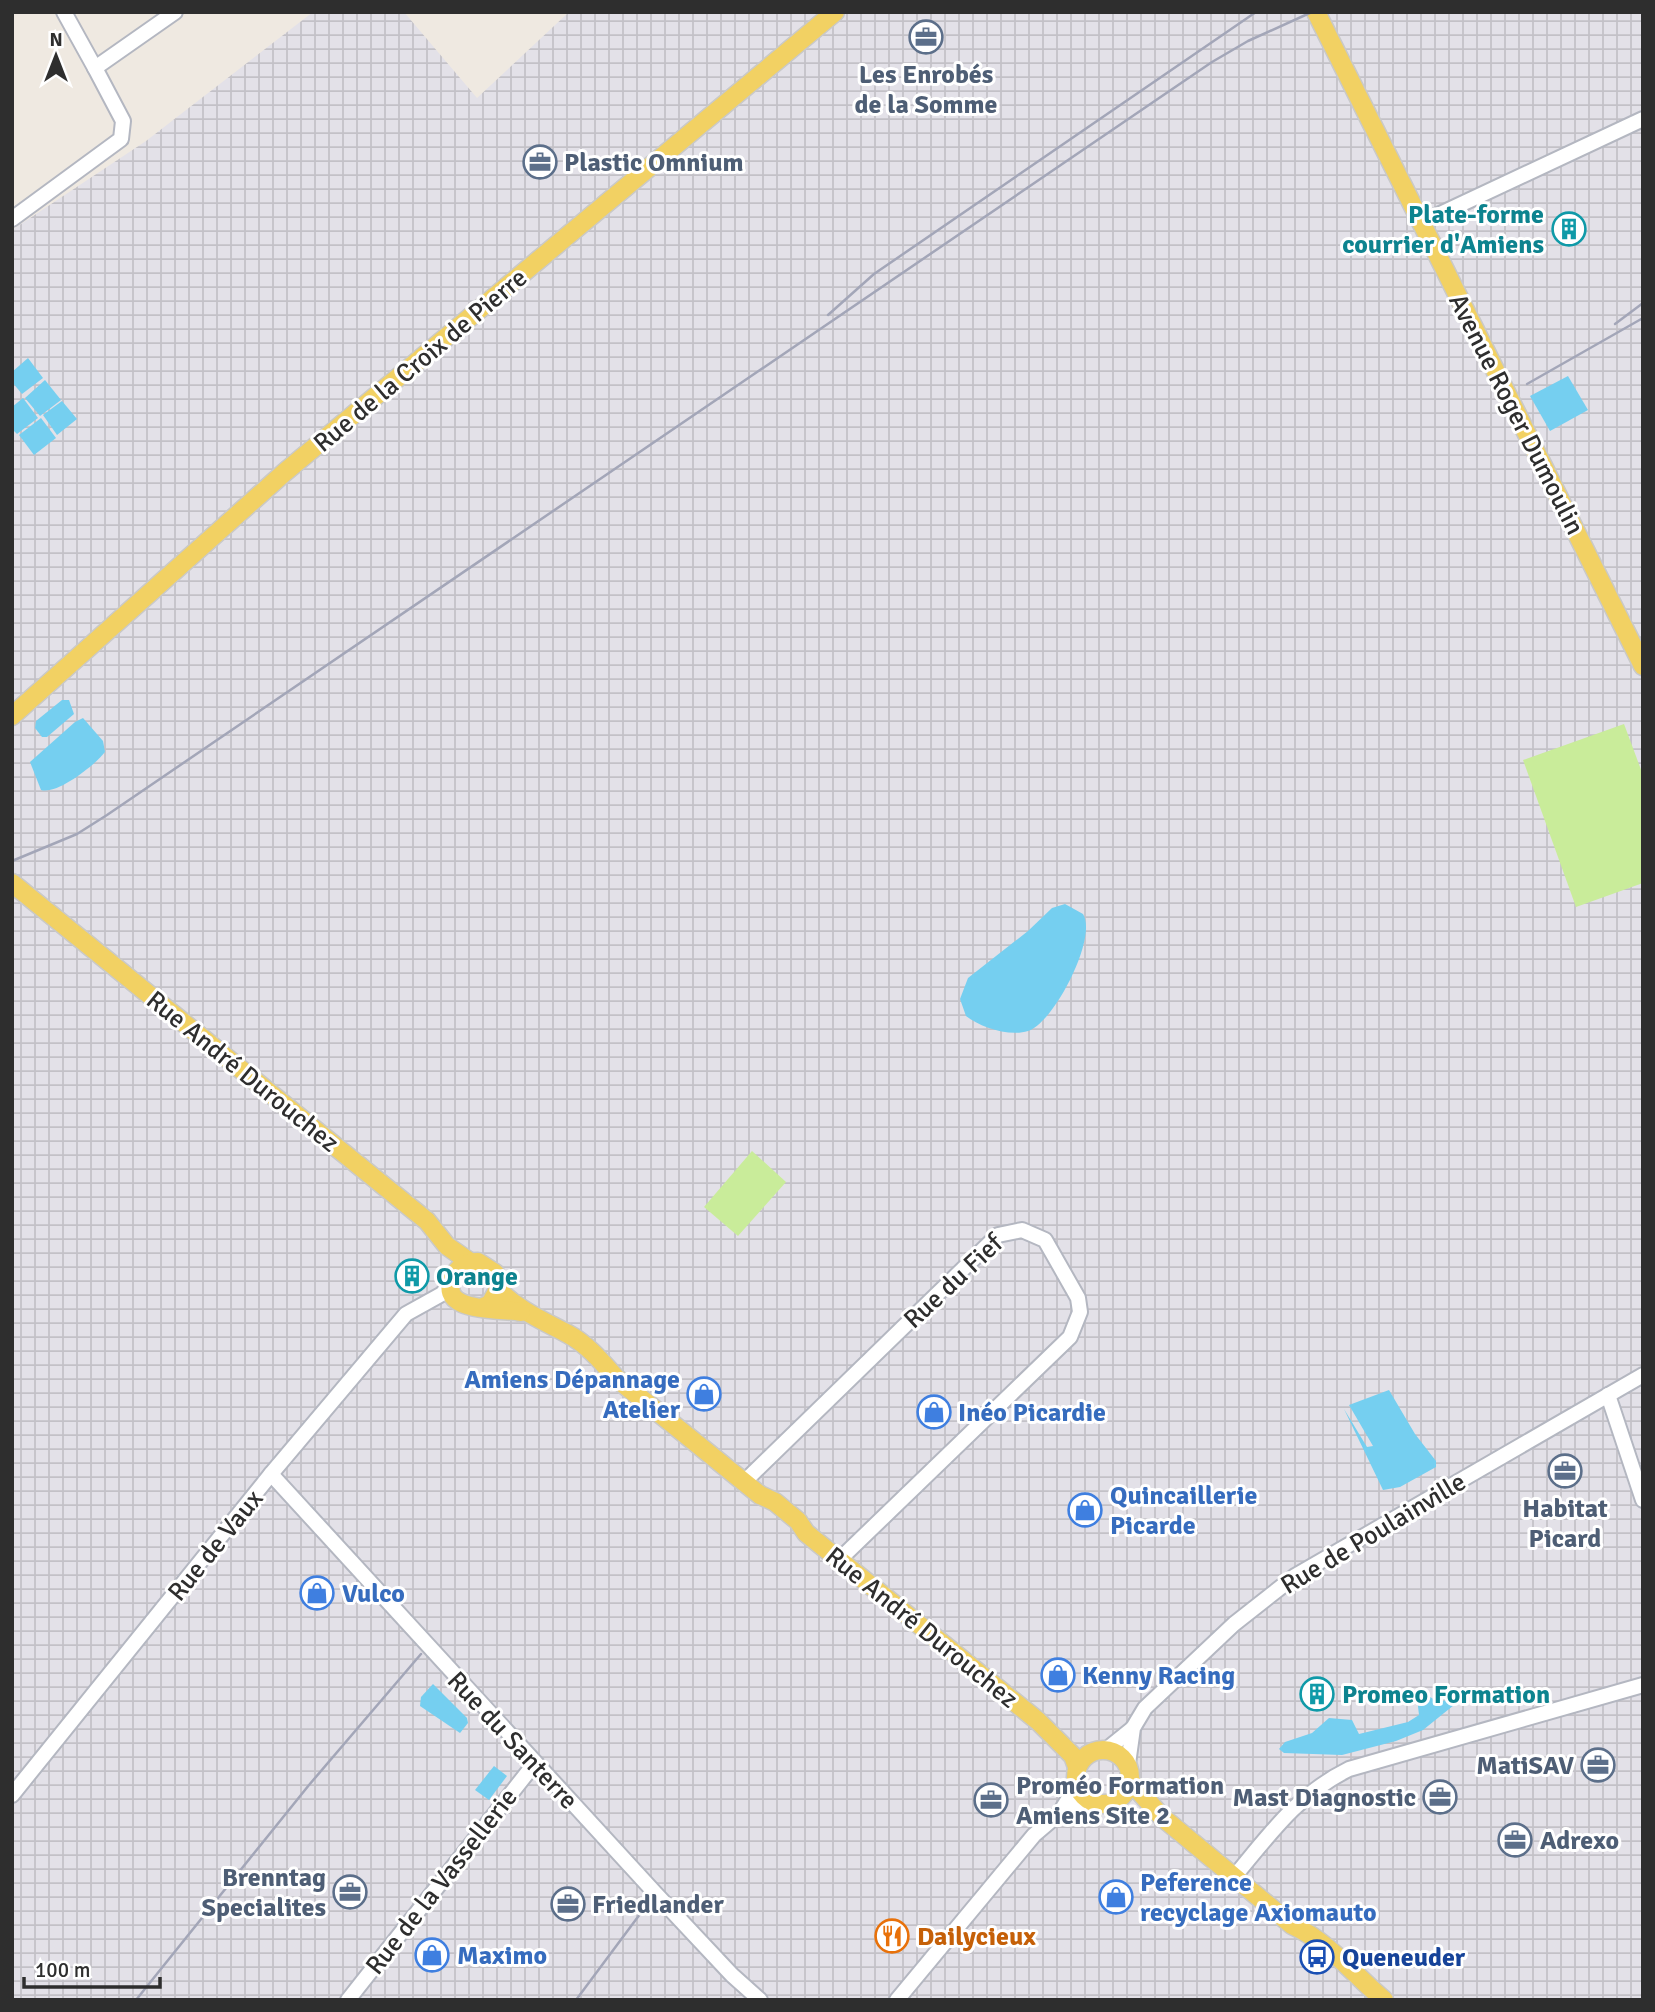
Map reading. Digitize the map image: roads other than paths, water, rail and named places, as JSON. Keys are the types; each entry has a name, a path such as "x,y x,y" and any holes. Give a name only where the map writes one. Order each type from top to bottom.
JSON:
{"main road":[{"name":"Rue de la Croix de Pierre","path":"12,716 285,472 835,12"},
{"name":"Avenue Roger Dumoulin","path":"1316,12 1643,666"},
{"name":"Rue André Durouchez","path":"12,883 427,1221 447,1246 470,1262"},
{"path":"447,1246 458,1302 470,1308 483,1307 525,1313"},
{"path":"453,1279 470,1262 492,1268 498,1278 498,1290 490,1304 483,1307"},
{"name":"Rue André Durouchez","path":"498,1290 525,1313 546,1324 592,1366 616,1378 760,1495 768,1507 791,1528 806,1533 1038,1721 1073,1756 1077,1776"},
{"name":"Rue André Durouchez","path":"1038,1721 1100,1750"},
{"path":"1162,1817 1132,1803 1107,1804 1090,1801 1077,1776 1100,1750 1122,1757 1129,1772 1162,1817 1292,1925 1301,1938 1334,1966 1360,1980 1384,2000"},
{"path":"1115,1802 1128,1789 1129,1772"}],"street":[{"path":"12,219 121,139 123,121 64,12"},
{"path":"95,68 175,12"},
{"path":"1421,223 1643,118"},
{"name":"Rue du Fief","path":"744,1482 998,1235 1023,1230 1045,1240 1078,1298 1080,1311 1070,1337 839,1560"},
{"name":"Rue de Vaux","path":"12,1796 271,1474 407,1314 426,1305 453,1279"},
{"name":"Rue de Vaux","path":"426,1305 458,1302"},
{"name":"Rue de Poulainville","path":"1100,1750 1133,1728 1156,1697 1234,1624 1295,1576 1643,1375"},
{"path":"1608,1395 1643,1500"},
{"name":"Rue du Santerre","path":"271,1474 732,1975 760,2000"},
{"path":"1234,1877 1292,1807 1316,1787 1349,1769 1643,1685"},
{"name":"Rue de Poulainville","path":"1129,1772 1133,1728"},
{"name":"Rue de la Vassellerie","path":"348,2000 535,1763"},
{"path":"1061,1812 1077,1776"},
{"path":"897,2000 1034,1835 1061,1812 1090,1801"}],"water":[{"path":"28,358 43,378 22,394 12,382 12,372"},
{"path":"1568,376 1588,410 1550,431 1530,396"},
{"path":"45,380 61,400 40,416 25,398"},
{"path":"23,398 38,418 17,434 12,429 12,407"},
{"path":"62,401 77,419 57,435 43,415"},
{"path":"41,418 56,438 34,455 19,435"},
{"path":"62,700 69,700 74,714 47,737 42,737 35,728 36,721"},
{"path":"83,718 103,741 105,752 66,784 41,790 30,762"},
{"path":"1065,904 1083,914 1086,925 1084,941 1071,978 1050,1013 1038,1025 1020,1033 995,1030 966,1016 960,999 968,978 1028,931 1052,908"},
{"path":"1389,1390 1415,1434 1436,1461 1436,1467 1400,1487 1383,1490 1344,1409 1367,1447 1373,1446 1349,1405"},
{"path":"433,1684 467,1718 468,1723 460,1733 420,1706 421,1697"},
{"path":"1424,1693 1438,1702 1447,1700 1454,1705 1423,1730 1396,1741 1342,1755 1284,1753 1279,1749 1285,1742 1312,1733 1329,1718 1352,1720 1359,1734 1408,1722 1419,1715 1417,1698"},
{"path":"494,1766 507,1776 489,1800 475,1790"}],"railway":[{"path":"828,315 874,274 1256,12"},
{"path":"12,861 77,834 107,815 1212,62 1248,41 1312,12"},
{"path":"1615,324 1643,303"},
{"path":"1527,384 1643,318"},
{"path":"136,2000 309,1785 421,1654"},
{"path":"576,2000 649,1902"}],"place":[{"name":"Les Enrobés de la Somme","path":"926,37"},
{"name":"Plastic Omnium","path":"540,162"},
{"name":"Plate-forme courrier d'Amiens","path":"1569,229"},
{"name":"Orange","path":"412,1276"},
{"name":"Amiens Dépannage Atelier","path":"704,1394"},
{"name":"Inéo Picardie","path":"934,1412"},
{"name":"Habitat Picard","path":"1565,1471"},
{"name":"Quincaillerie Picarde","path":"1085,1510"},
{"name":"Vulco","path":"317,1593"},
{"name":"Kenny Racing","path":"1058,1675"},
{"name":"Promeo Formation","path":"1317,1694"},
{"name":"MatiSAV","path":"1598,1765"},
{"name":"Mast Diagnostic","path":"1440,1797"},
{"name":"Proméo Formation Amiens Site 2","path":"991,1800"},
{"name":"Adrexo","path":"1515,1840"},
{"name":"Brenntag Specialites","path":"350,1892"},
{"name":"Peference recyclage Axiomauto","path":"1116,1897"},
{"name":"Friedlander","path":"568,1904"},
{"name":"Dailycieux","path":"892,1936"},
{"name":"Maximo","path":"432,1955"},
{"name":"Queneuder","path":"1317,1957"}]}
